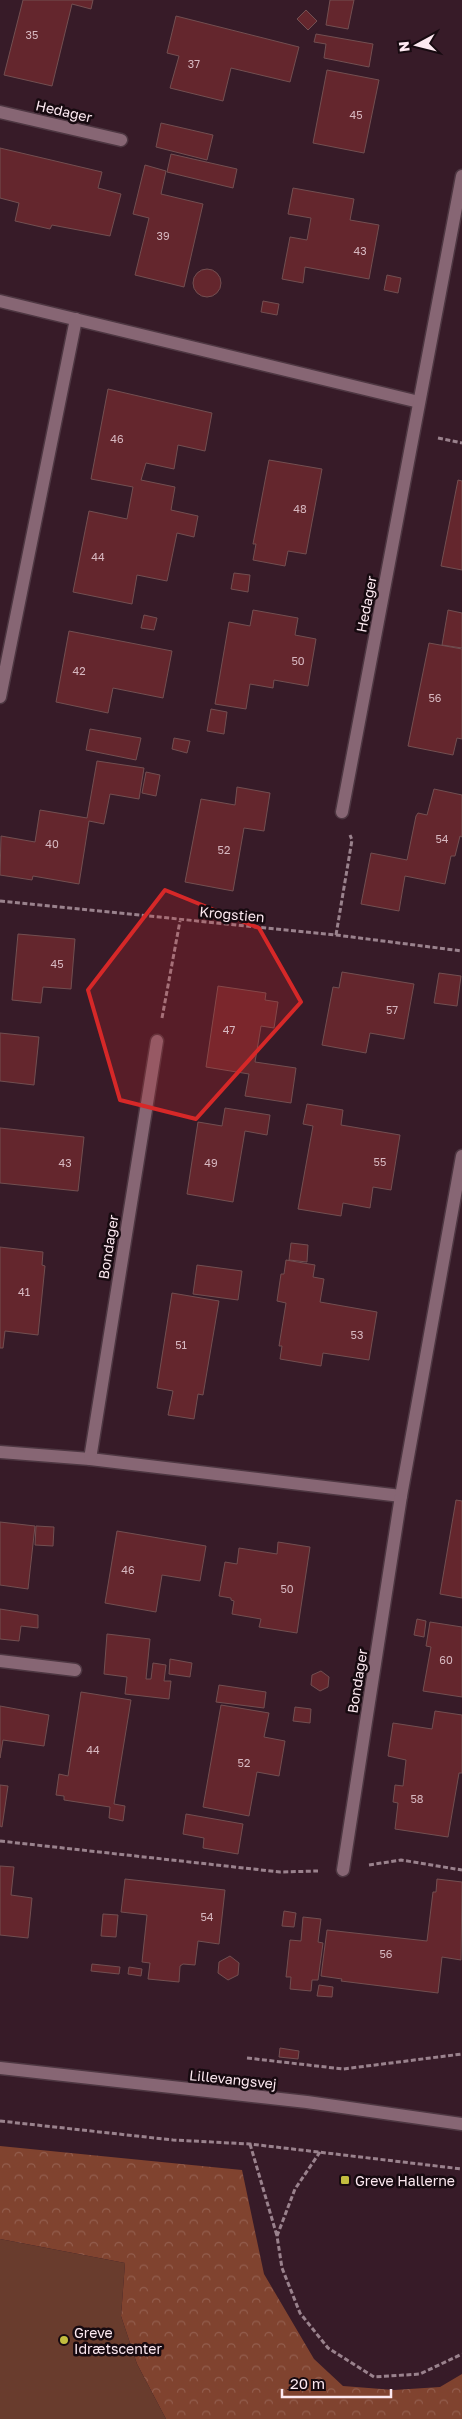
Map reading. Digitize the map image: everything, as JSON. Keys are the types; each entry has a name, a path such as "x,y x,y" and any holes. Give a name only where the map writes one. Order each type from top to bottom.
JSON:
{"street":[{"name":"Hedager","path":"0,112 121,140"},
{"name":"Hedager","path":"342,812 462,176"},
{"path":"0,301 419,402"},
{"path":"0,697 76,319"},
{"name":"Bondager","path":"90,1459 157,1041"},
{"name":"Bondager","path":"343,1870 401,1496 462,1156"},
{"path":"0,1452 90,1459 401,1496"},
{"path":"0,1660 75,1670"},
{"name":"Lillevangsvej","path":"0,2068 307,2102 462,2124"}],"path":[{"path":"336,935 352,840 342,812"},
{"name":"Krogstien","path":"0,901 336,935 462,950"},
{"path":"157,1041 180,920"},
{"path":"0,1841 280,1872 343,1870 402,1860 462,1870"},
{"path":"248,2058 343,2069 462,2054"},
{"path":"0,2121 173,2140 250,2144 462,2169"},
{"path":"250,2144 277,2236 282,2268 300,2313 328,2348 374,2377 420,2374 462,2354"},
{"path":"277,2236 295,2189 320,2152"}],"highlighted area":[{"path":"165,890 259,928 301,1002 196,1119 120,1100 88,990"}],"green space":[{"path":"0,2146 242,2170 264,2274 314,2359 343,2386 394,2390 440,2387 462,2374 462,2419 166,2419 137,2364 121,2316 125,2263 0,2239"}],"shaded area":[{"name":"Greve Idrætscenter","path":"0,2239 125,2263 121,2316 137,2364 166,2419 0,2419"}],"building":[{"path":"23,0 93,0 91,9 72,4 52,86 4,75"},
{"path":"330,0 354,0 348,29 326,25"},
{"path":"306,10 317,21 308,30 297,19"},
{"path":"176,16 299,47 290,82 231,68 223,101 170,88 179,56 167,53"},
{"path":"316,34 373,44 369,67 324,58 326,44 314,42"},
{"path":"327,70 379,80 364,153 313,143"},
{"path":"161,123 213,135 207,160 156,147"},
{"path":"0,148 102,172 98,188 121,194 110,236 52,225 50,229 15,221 19,203 0,198"},
{"path":"171,154 237,169 233,188 167,172"},
{"path":"145,165 166,171 161,194 203,204 184,287 135,275 149,218 133,214"},
{"path":"293,188 354,199 350,220 379,225 369,279 305,267 303,283 282,279 290,237 307,240 311,218 288,214"},
{"path":"207,269 217,273 221,283 217,293 207,297 197,293 193,283 197,273"},
{"path":"387,275 401,278 398,293 384,290"},
{"path":"263,301 279,304 277,315 261,312"},
{"path":"108,389 212,413 205,451 178,445 174,469 146,463 141,480 175,487 171,510 198,516 194,537 177,533 167,581 137,575 132,604 73,592 89,511 127,519 133,487 91,479"},
{"path":"269,460 322,469 306,554 288,551 285,566 253,560 256,544 253,544"},
{"path":"458,480 462,481 462,570 441,566"},
{"path":"234,573 250,575 248,592 231,589"},
{"path":"253,610 298,618 295,635 316,639 308,686 274,680 273,688 250,684 246,709 215,704 229,622 250,626"},
{"path":"448,610 462,613 462,648 442,645"},
{"path":"144,615 157,618 154,630 141,628"},
{"path":"69,631 172,651 163,698 113,688 108,713 56,702"},
{"path":"429,643 462,649 462,739 457,738 453,755 408,746"},
{"path":"211,709 227,712 224,734 207,731"},
{"path":"90,729 141,738 136,760 86,750"},
{"path":"174,738 190,741 187,753 172,749"},
{"path":"97,761 144,768 139,799 110,794 104,824 89,821 79,884 33,876 32,880 0,875 1,836 35,842 40,810 87,818"},
{"path":"146,772 160,775 156,796 142,793"},
{"path":"237,787 270,793 264,831 244,828 233,891 185,882 201,799 235,805"},
{"path":"434,789 462,795 462,837 460,836 455,856 451,856 445,884 405,876 399,911 361,904 371,853 407,860 416,816 418,813 427,815"},
{"path":"18,934 75,939 71,989 43,987 41,1003 12,1000"},
{"path":"342,972 414,984 404,1039 370,1033 366,1053 322,1045 333,987 339,988"},
{"path":"439,973 461,976 457,1006 434,1003"},
{"path":"218,986 266,993 265,1000 278,1002 274,1028 261,1026 255,1062 296,1068 291,1103 245,1096 249,1074 206,1067"},
{"path":"0,1033 39,1037 34,1085 0,1081"},
{"path":"307,1104 343,1110 341,1125 400,1135 391,1190 373,1187 370,1208 343,1203 341,1216 298,1209 313,1126 303,1124"},
{"path":"225,1108 270,1115 267,1135 245,1131 233,1202 187,1194 198,1122 222,1126"},
{"path":"0,1128 84,1137 78,1191 0,1183"},
{"path":"291,1243 308,1245 307,1262 289,1260"},
{"path":"0,1247 43,1252 42,1265 45,1266 38,1335 5,1331 3,1348 0,1348"},
{"path":"286,1260 315,1265 313,1277 324,1279 320,1302 377,1312 369,1360 323,1353 321,1366 280,1359 282,1346 279,1346 286,1303 277,1301 281,1274 284,1274"},
{"path":"197,1265 242,1271 238,1300 193,1294"},
{"path":"172,1293 219,1301 203,1395 198,1394 194,1419 168,1415 173,1391 157,1388"},
{"path":"456,1500 462,1501 462,1598 440,1594"},
{"path":"0,1522 35,1526 28,1589 0,1585"},
{"path":"36,1526 54,1527 53,1546 35,1545"},
{"path":"117,1531 206,1546 200,1581 162,1575 156,1612 105,1603"},
{"path":"278,1542 310,1547 297,1633 259,1627 261,1619 232,1614 234,1601 231,1598 219,1596 225,1562 237,1564 239,1548 277,1554"},
{"path":"0,1609 38,1615 38,1628 21,1626 19,1641 0,1639"},
{"path":"417,1619 426,1621 424,1637 414,1635"},
{"path":"430,1622 462,1627 462,1697 423,1691 431,1647 426,1646"},
{"path":"107,1634 150,1639 146,1679 151,1679 153,1663 166,1665 164,1681 171,1681 169,1699 125,1694 127,1677 104,1674"},
{"path":"170,1659 192,1663 190,1677 169,1674"},
{"path":"321,1671 329,1677 328,1687 320,1691 311,1685 312,1675"},
{"path":"219,1685 266,1692 264,1708 216,1702"},
{"path":"81,1692 131,1700 114,1804 125,1806 123,1821 109,1818 110,1807 64,1800 64,1796 56,1795 59,1774 68,1776"},
{"path":"221,1705 269,1713 264,1737 285,1741 279,1776 257,1772 249,1816 203,1807"},
{"path":"0,1706 49,1715 44,1746 3,1740 0,1758"},
{"path":"295,1707 311,1709 310,1723 293,1721"},
{"path":"435,1711 462,1715 462,1773 459,1773 448,1837 395,1829 398,1803 393,1802 395,1785 403,1786 406,1760 388,1756 393,1723 432,1729"},
{"path":"0,1785 8,1786 2,1827 0,1826"},
{"path":"186,1814 243,1824 238,1854 203,1848 204,1838 183,1834"},
{"path":"0,1866 14,1867 11,1895 32,1898 28,1938 0,1935"},
{"path":"125,1879 225,1890 219,1944 198,1941 195,1965 183,1964 180,1966 179,1982 148,1979 150,1963 142,1962 147,1915 121,1912"},
{"path":"437,1879 462,1882 461,1960 442,1957 438,1993 341,1981 342,1979 321,1976 327,1930 427,1941 433,1892 436,1892"},
{"path":"284,1911 296,1913 294,1927 282,1926"},
{"path":"103,1914 118,1915 116,1937 101,1936"},
{"path":"303,1917 321,1919 318,1942 323,1943 318,1980 312,1980 311,1991 290,1989 291,1977 286,1977 290,1940 301,1941"},
{"path":"230,1956 239,1963 238,1975 228,1980 218,1973 219,1962"},
{"path":"92,1964 120,1967 119,1974 91,1971"},
{"path":"129,1967 142,1969 141,1976 128,1974"},
{"path":"319,1985 333,1987 332,1997 317,1996"},
{"path":"280,2048 299,2051 298,2059 279,2057"}],"place":[{"name":"Greve Hallerne","path":"345,2180"},
{"name":"Greve Idrætscenter","path":"64,2340"}]}
